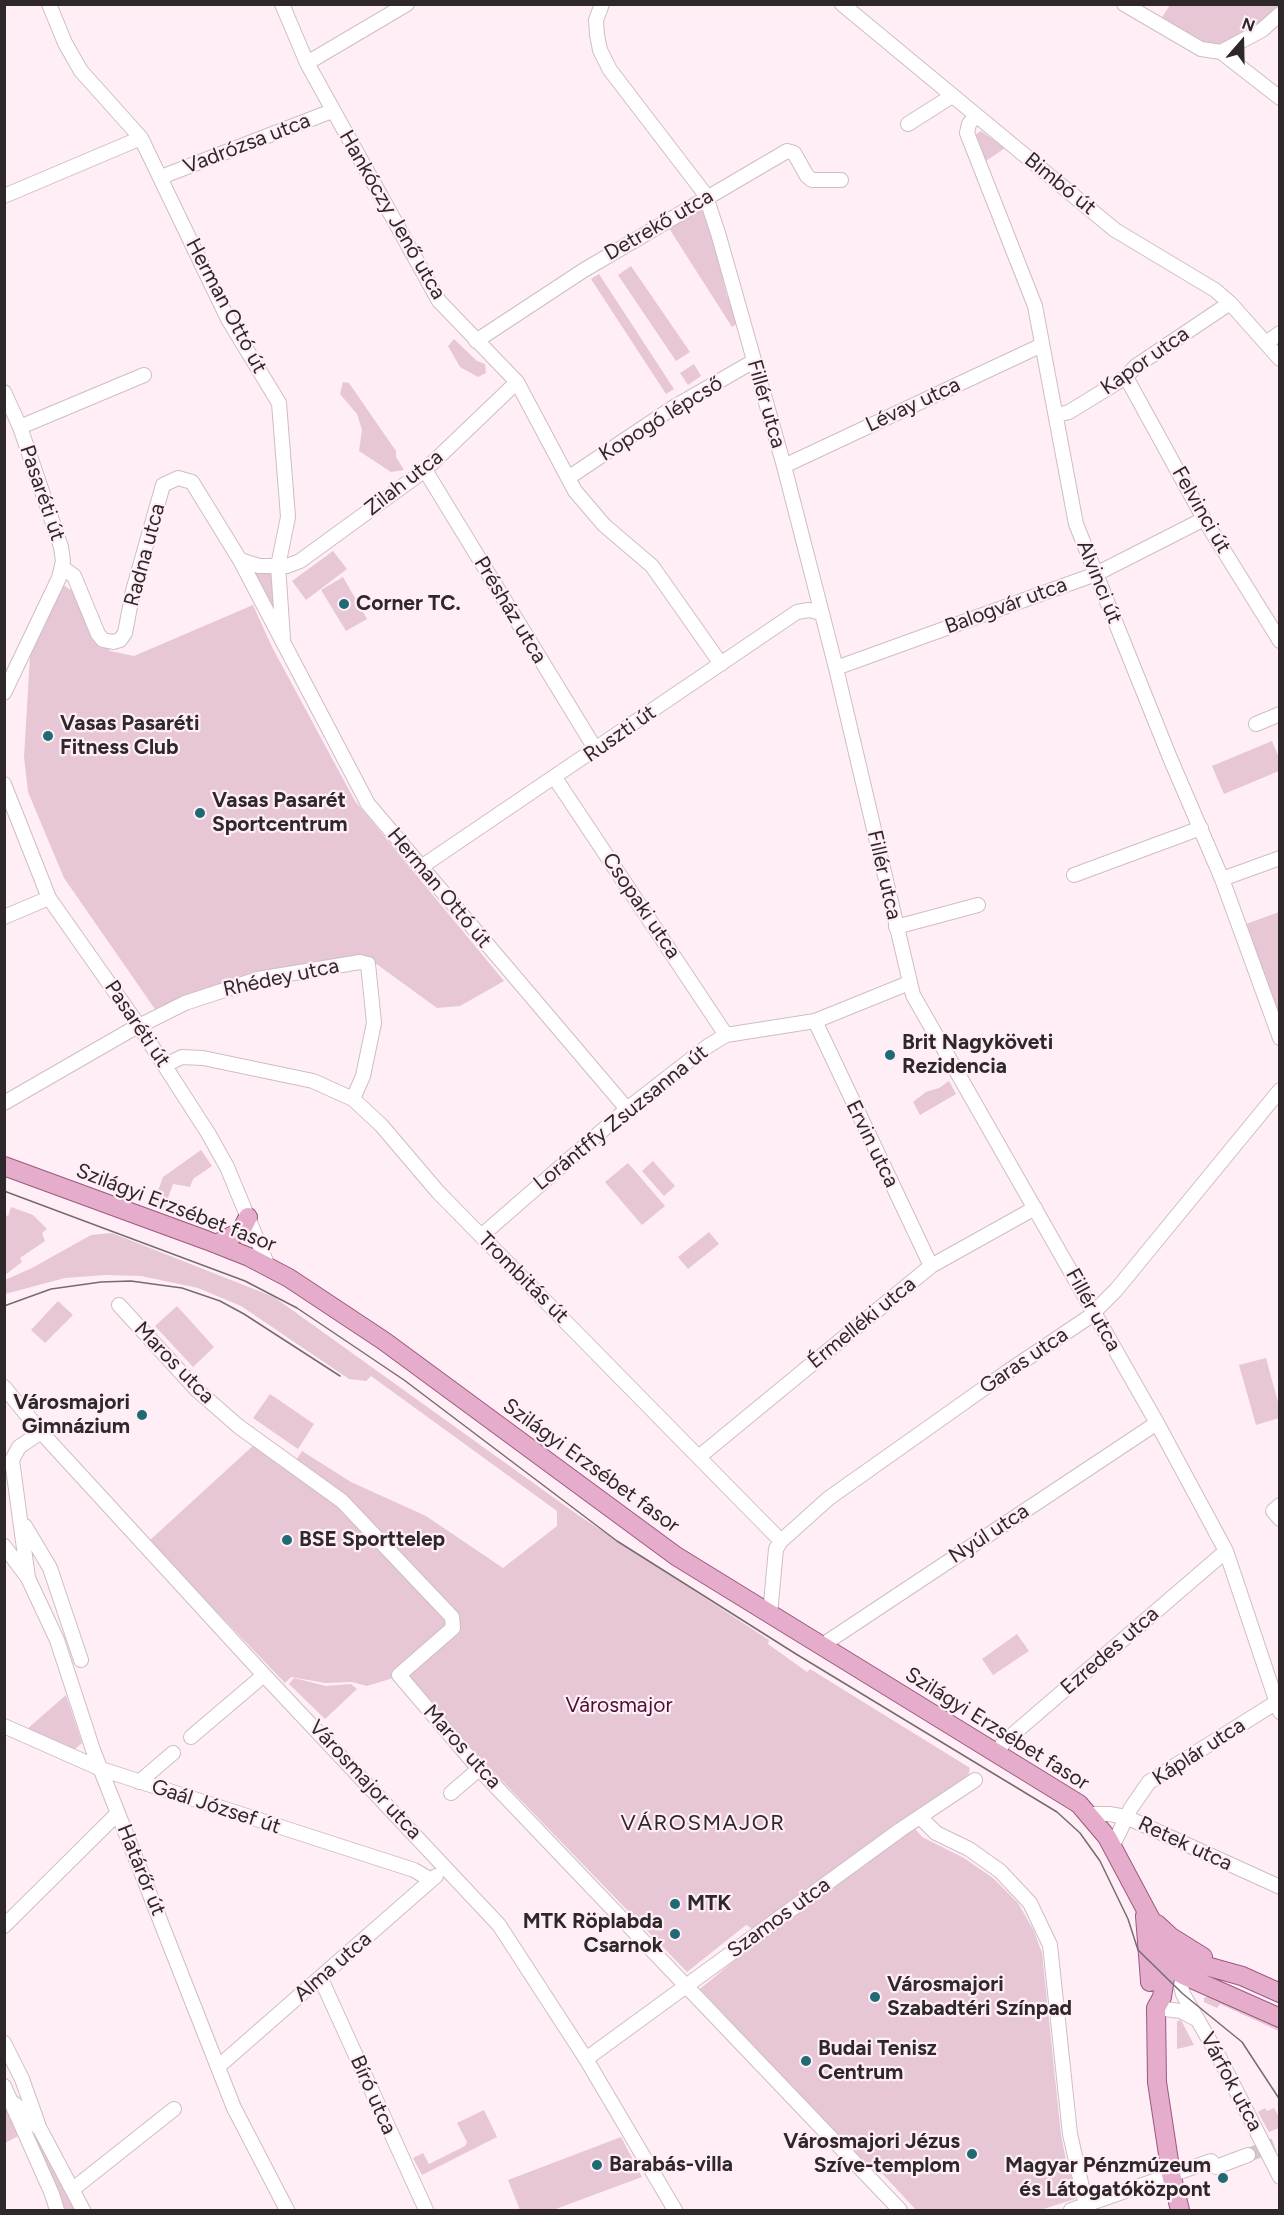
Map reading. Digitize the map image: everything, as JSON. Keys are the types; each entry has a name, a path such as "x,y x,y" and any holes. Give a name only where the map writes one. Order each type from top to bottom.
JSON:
{"main road":[{"name":"Szilágyi Erzsébet fasor","path":"8,1166 216,1244 268,1266 384,1341 676,1556 1079,1804 1089,1814 1112,1847 1145,1917"},
{"path":"216,1244 241,1231 248,1217"},
{"path":"1145,1917 1163,1942 1165,1959 1183,1975 1280,2018"},
{"path":"1145,1917 1194,1953 1280,1993"},
{"path":"1145,1917 1157,1984"},
{"path":"1180,2211 1171,2174 1157,2082 1156,2008 1151,1997 1157,1984 1158,1966 1165,1959 1174,1956 1242,1976"},
{"path":"1157,1984 1171,1977 1183,1975"}],"street":[{"name":"Herman Ottó út","path":"49,4 64,43 81,71 141,138 228,319 279,403 288,518 278,566 284,645"},
{"name":"Hankóczy Jenő utca","path":"282,4 307,63 332,111 439,301 517,382 568,478 604,525 652,566 721,664"},
{"path":"307,63 407,4"},
{"name":"Fillér utca","path":"602,4 596,21 597,35 600,50 610,70 706,197 784,466 836,668 909,983 1157,1423 1226,1551 1279,1705"},
{"name":"Bimbó út","path":"842,4 1115,230 1215,290 1230,303 1280,359"},
{"path":"857,17 865,4"},
{"path":"1124,4 1201,49 1221,52 1280,98"},
{"path":"1221,52 1262,30 1280,14"},
{"path":"908,124 952,96"},
{"name":"Vadrózsa utca","path":"161,177 332,111"},
{"name":"Alvinci út","path":"976,115 969,124 967,133 1025,275 1035,306 1076,524 1170,758 1222,879 1280,1038"},
{"path":"4,196 141,138"},
{"name":"Detrekő utca","path":"476,341 584,270 787,151 794,153 807,176 812,180 841,180"},
{"name":"Kapor utca","path":"1057,415 1070,412 1126,377 1136,366 1230,303"},
{"path":"1266,343 1280,333"},
{"name":"Lévay utca","path":"784,466 1042,345"},
{"name":"Kopogó lépcső","path":"568,478 674,407 754,361"},
{"path":"20,427 144,375"},
{"name":"Felvinci út","path":"1126,377 1204,519 1280,641"},
{"name":"Zilah utca","path":"278,566 300,561 425,470 517,382"},
{"name":"Pasaréti út","path":"6,398 20,427 61,547 61,573"},
{"name":"Présház utca","path":"425,470 596,750"},
{"name":"Radna utca","path":"61,573 74,576 98,634 103,640 113,642 120,640 125,633 133,591 163,485 178,477 192,482 240,560 259,598"},
{"name":"Balogvár utca","path":"836,668 1096,574 1204,519"},
{"path":"240,560 260,566 278,566"},
{"path":"4,693 61,573"},
{"name":"Herman Ottó út","path":"259,598 368,804 627,1109"},
{"name":"Ruszti út","path":"421,867 797,612 809,610 821,613"},
{"path":"1256,724 1280,714"},
{"name":"Csopaki utca","path":"555,778 726,1035"},
{"name":"Pasaréti út","path":"4,784 49,898 165,1065 227,1167 268,1266"},
{"path":"1074,875 1201,828"},
{"path":"1222,879 1280,858"},
{"path":"4,917 49,898"},
{"path":"896,927 978,905"},
{"name":"Rhédey utca","path":"4,1103 184,1003 258,979 360,962 369,964 374,1023 371,1046 353,1099"},
{"name":"Lorántffy Zsuzsanna út","path":"481,1236 627,1109 708,1046 726,1035 815,1021 909,983"},
{"name":"Ervin utca","path":"815,1021 931,1266"},
{"name":"Trombitás út","path":"165,1065 182,1057 203,1058 314,1082 353,1099 381,1125 438,1192 700,1456 781,1541"},
{"name":"Garas utca","path":"781,1541 829,1498 1095,1312 1280,1090"},
{"name":"Érmelléki utca","path":"700,1456 931,1266 1035,1208"},
{"name":"Maros utca","path":"119,1305 197,1390 238,1426 342,1501 452,1617 453,1628 399,1675 478,1769 900,2211"},
{"name":"Városmajor utca","path":"4,1387 41,1432 264,1675 499,1925 586,2059 675,2211"},
{"name":"Nyúl utca","path":"821,1646 1157,1423"},
{"name":"Határőr út","path":"41,1432 14,1453 28,1578 57,1640 101,1769 234,2108 287,2211"},
{"name":"Határőr út","path":"22,1522 50,1568 81,1660"},
{"path":"770,1614 776,1549 781,1541"},
{"path":"4,1546 28,1578"},
{"name":"Ezredes utca","path":"996,1755 1004,1742 1226,1551"},
{"path":"192,1737 264,1675"},
{"name":"Káplár utca","path":"1112,1847 1126,1817 1149,1782 1279,1705"},
{"name":"Gaál József út","path":"4,1726 101,1769 414,1870 431,1880"},
{"path":"139,1782 173,1753"},
{"path":"451,1792 478,1769"},
{"name":"Szamos utca","path":"586,2059 920,1816 975,1780"},
{"path":"4,1926 118,1813"},
{"name":"Retek utca","path":"1089,1814 1118,1814 1126,1817 1280,1887"},
{"path":"920,1816 936,1833 969,1849 1000,1871 1030,1903 1050,1945 1070,2134 1086,2205"},
{"name":"Alma utca","path":"219,2066 321,1979 446,1867"},
{"path":"1183,1975 1204,1963"},
{"name":"Várfok utca","path":"1183,1975 1181,1986 1183,1994 1280,2177"},
{"name":"Bíró utca","path":"321,1979 426,2211"},
{"name":"Várfok utca","path":"1156,2008 1181,2011 1198,2020"},
{"path":"4,2043 22,2079 40,2129 74,2189 82,2211"},
{"path":"4,2086 52,2194 57,2211"},
{"path":"10,2099 40,2129"},
{"path":"74,2189 174,2109"},
{"path":"1071,2211 1211,2161 1216,2167 1248,2155"}],"green space":[{"path":"1170,5 1279,5 1279,14 1221,52 1157,25"},
{"path":"981,131 1005,148 986,161 975,135"},
{"path":"696,204 706,211 727,296 741,321 732,327 665,222"},
{"path":"631,266 690,352 676,361 618,275"},
{"path":"599,274 674,389 666,394 591,279"},
{"path":"454,339 477,361 485,364 486,373 478,377 460,367 448,346"},
{"path":"694,364 701,376 688,385 680,373"},
{"path":"343,382 349,383 396,451 396,457 404,470 391,472 359,451 362,430 357,414 340,394"},
{"name":"Corner TC.","path":"333,551 347,569 306,600 292,581"},
{"path":"247,566 275,576 278,625"},
{"name":"Corner TC.","path":"343,577 367,619 346,631 321,590"},
{"name":"Vasas Pasarét Sportcentrum","path":"63,585 74,592 95,635 110,651 134,656 253,605 272,647 355,801 504,981 460,1006 437,1008 371,960 363,959 157,1012 64,878 28,792 24,757 30,656"},
{"path":"1272,741 1279,758 1279,771 1224,794 1212,766"},
{"path":"1279,912 1279,1017 1246,924"},
{"path":"949,1081 956,1094 920,1115 913,1102 926,1092 939,1088"},
{"path":"201,1150 212,1166 193,1179 190,1187 173,1184 164,1209 157,1206 159,1200 155,1199 163,1177"},
{"path":"653,1161 675,1186 664,1196 642,1171"},
{"path":"628,1163 665,1206 642,1225 605,1182"},
{"path":"11,1207 33,1215 47,1229 42,1233 45,1241 20,1258 22,1262 5,1275 5,1215 8,1216"},
{"path":"709,1232 719,1244 688,1269 678,1257"},
{"name":"Városmajor","path":"112,1233 274,1297 578,1515 769,1640 768,1644 807,1672 810,1669 970,1768 968,1777 906,1818 922,1837 964,1858 993,1878 1018,1903 1034,1931 1042,1953 1061,2135 1067,2165 1070,2166 1077,2195 1075,2199 1040,2210 916,2210 877,2168 872,2171 700,1989 752,1946 754,1930 746,1925 687,1972 484,1762 405,1671 393,1678 367,1686 352,1682 325,1683 291,1677 285,1683 149,1541 256,1443 295,1462 302,1451 351,1482 426,1516 503,1568 557,1526 557,1511 371,1376 366,1381 349,1379 241,1306 198,1288 141,1276 105,1275 65,1278 5,1294 5,1280 32,1268 91,1235"},
{"path":"58,1301 73,1315 45,1343 31,1330"},
{"path":"177,1306 214,1347 193,1367 155,1326"},
{"path":"1266,1358 1279,1406 1279,1418 1256,1425 1239,1365"},
{"path":"270,1394 314,1424 298,1449 253,1418"},
{"path":"1017,1634 1029,1651 993,1675 982,1659"},
{"path":"294,1678 326,1686 351,1684 357,1689 325,1719 289,1684"},
{"path":"66,1695 82,1743 74,1750 27,1729"},
{"path":"1209,1996 1279,2027 1279,2031 1220,2004 1217,2008 1204,2002 1204,1998"},
{"path":"1181,2020 1194,2045 1177,2049 1177,2021"},
{"path":"4,2095 38,2130 77,2210 55,2210 24,2133 5,2143"},
{"path":"1265,2108 1267,2111 1274,2108 1279,2117 1279,2128 1269,2132 1258,2112"},
{"path":"484,2110 497,2137 422,2175 413,2158 423,2153 429,2164 465,2146 467,2142 457,2123"},
{"path":"621,2137 642,2177 553,2210 520,2210 508,2180"}],"tunnel":[{"path":"1248,2155 1274,2145"}],"tram line":[{"path":"4,1191 245,1281 297,1308 404,1380 617,1541 796,1654 1057,1812 1080,1833 1100,1861 1128,1919 1138,1950 1183,1994 1242,2042 1280,2100"},
{"path":"4,1306 51,1289 101,1282 131,1281 182,1288 220,1301 244,1314 340,1376"}],"place":[{"name":"Corner TC.","path":"344,604"},
{"name":"Vasas Pasaréti Fitness Club","path":"48,736"},
{"name":"Vasas Pasarét Sportcentrum","path":"200,813"},
{"name":"Brit Nagyköveti Rezidencia","path":"890,1055"},
{"name":"Városmajori Gimnázium","path":"142,1415"},
{"name":"BSE Sporttelep","path":"287,1540"},
{"name":"MTK","path":"675,1904"},
{"name":"MTK Röplabda Csarnok","path":"675,1934"},
{"name":"Városmajori Szabadtéri Színpad","path":"875,1997"},
{"name":"Budai Tenisz Centrum","path":"806,2061"},
{"name":"Városmajori Jézus Szíve-templom","path":"972,2154"},
{"name":"Barabás-villa","path":"597,2165"},
{"name":"Magyar Pénzmúzeum és Látogatóközpont","path":"1223,2178"}],"district":[{"name":"VÁROSMAJOR","path":"703,1824"}]}
